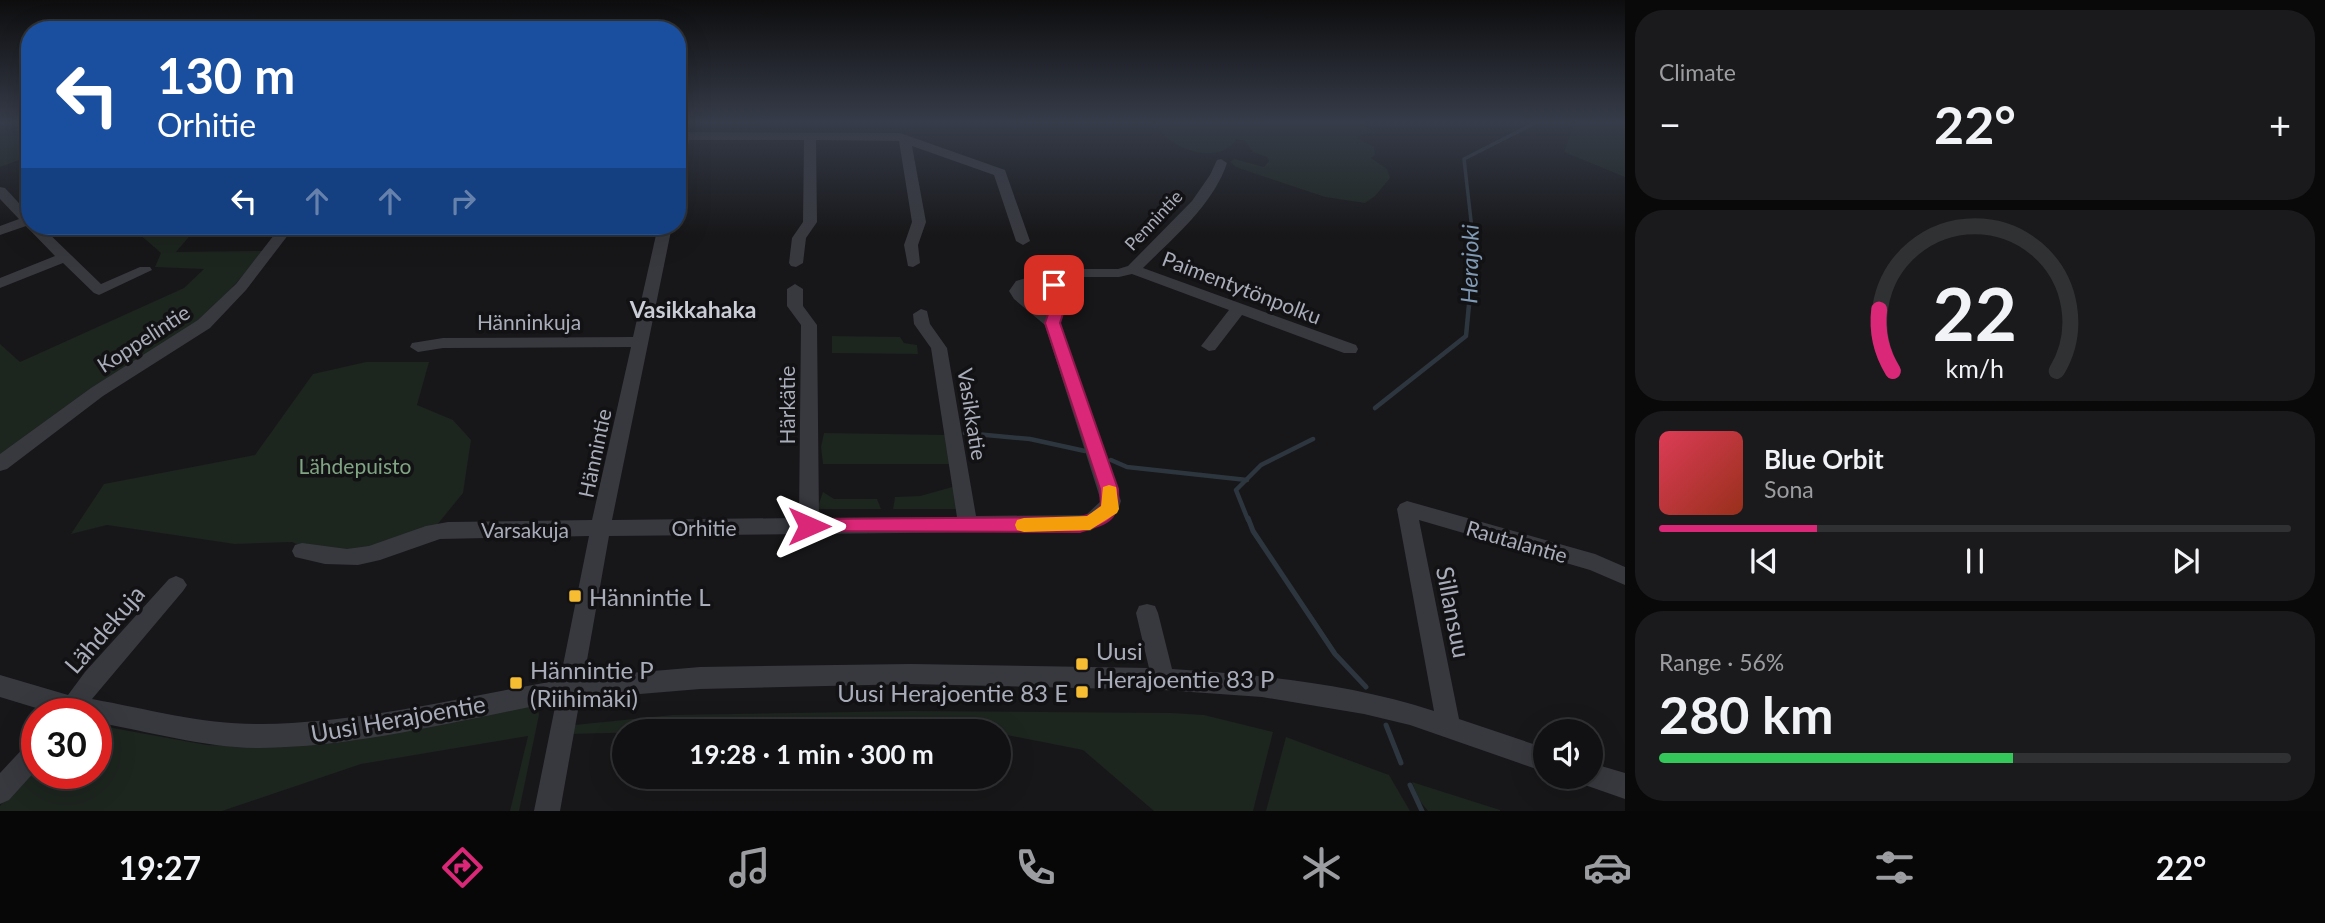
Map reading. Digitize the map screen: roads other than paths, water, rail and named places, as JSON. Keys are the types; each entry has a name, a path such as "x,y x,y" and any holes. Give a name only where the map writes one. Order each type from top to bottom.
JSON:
{"street":[{"path":"796,263 799,238 810,222 810,160"},
{"path":"909,160 919,222 911,245 913,263"},
{"path":"964,160 1000,173 1023,242"},
{"name":"Pennintie","path":"1133,269 1188,214 1220,172 1221,163"},
{"path":"0,191 21,213"},
{"path":"0,231 21,225"},
{"path":"42,235 99,290 145,270"},
{"name":"Koppelintie","path":"0,464 97,392 204,324 241,286 281,235"},
{"name":"Hännintie","path":"547,811 601,527 663,235"},
{"path":"0,283 65,257"},
{"name":"Paimentytönpolku","path":"1038,280 1043,273 1119,273 1133,269 1350,349"},
{"name":"Orhitie","path":"601,527 1080,525 1098,519 1110,509 1109,489 1052,323 1018,293 1021,284 1038,280 1050,283 1060,292 1052,323"},
{"name":"Härkätie","path":"795,289 795,306 808,325 809,526"},
{"path":"1209,346 1238,309"},
{"name":"Vasikkatie","path":"921,314 922,324 939,348 968,525"},
{"name":"Hänninkuja","path":"418,347 443,343 640,342"},
{"name":"Rautalantie","path":"1407,509 1595,563 1625,576"},
{"name":"Sillansuu","path":"1407,509 1447,726"},
{"name":"Varsakuja","path":"302,551 328,558 354,558 372,555 432,531 601,527"},
{"name":"Lähdekuja","path":"79,698 176,585"},
{"path":"1147,613 1163,679"},
{"name":"Uusi Herajoentie","path":"112,717 199,730 282,735 343,730 570,689 700,678 865,674 1163,679 1262,686 1322,694 1410,714 1533,756"},
{"name":"Uusi Herajoentie","path":"0,685 35,698"},
{"path":"0,792 21,769"},
{"path":"1603,779 1625,786"}],"waterway":[{"name":"Herajoki","path":"1464,160 1474,247 1470,295"},
{"name":"Herajoki","path":"1375,408 1466,336 1470,294"},
{"path":"965,433 1030,439 1085,451"},
{"name":"Herajoki","path":"1246,480 1261,465 1313,439"},
{"path":"1111,460 1127,467 1246,480"},
{"name":"Herajoki","path":"1246,480 1236,490 1248,520"},
{"name":"Herajoki","path":"1248,518 1253,531 1335,654 1366,687"},
{"name":"Herajoki","path":"1386,725 1401,763"},
{"name":"Herajoki","path":"1410,785 1422,811"}],"place":[{"name":"Hännintie L","path":"575,596"},
{"name":"Uusi Herajoentie 83 P","path":"1082,664"},
{"name":"Hännintie P (Riihimäki)","path":"516,683"},
{"name":"Uusi Herajoentie 83 E","path":"1082,692"}],"district":[{"name":"Vasikkahaka","path":"693,309"}],"park label":[{"name":"Lähdepuisto","path":"355,465"}]}
